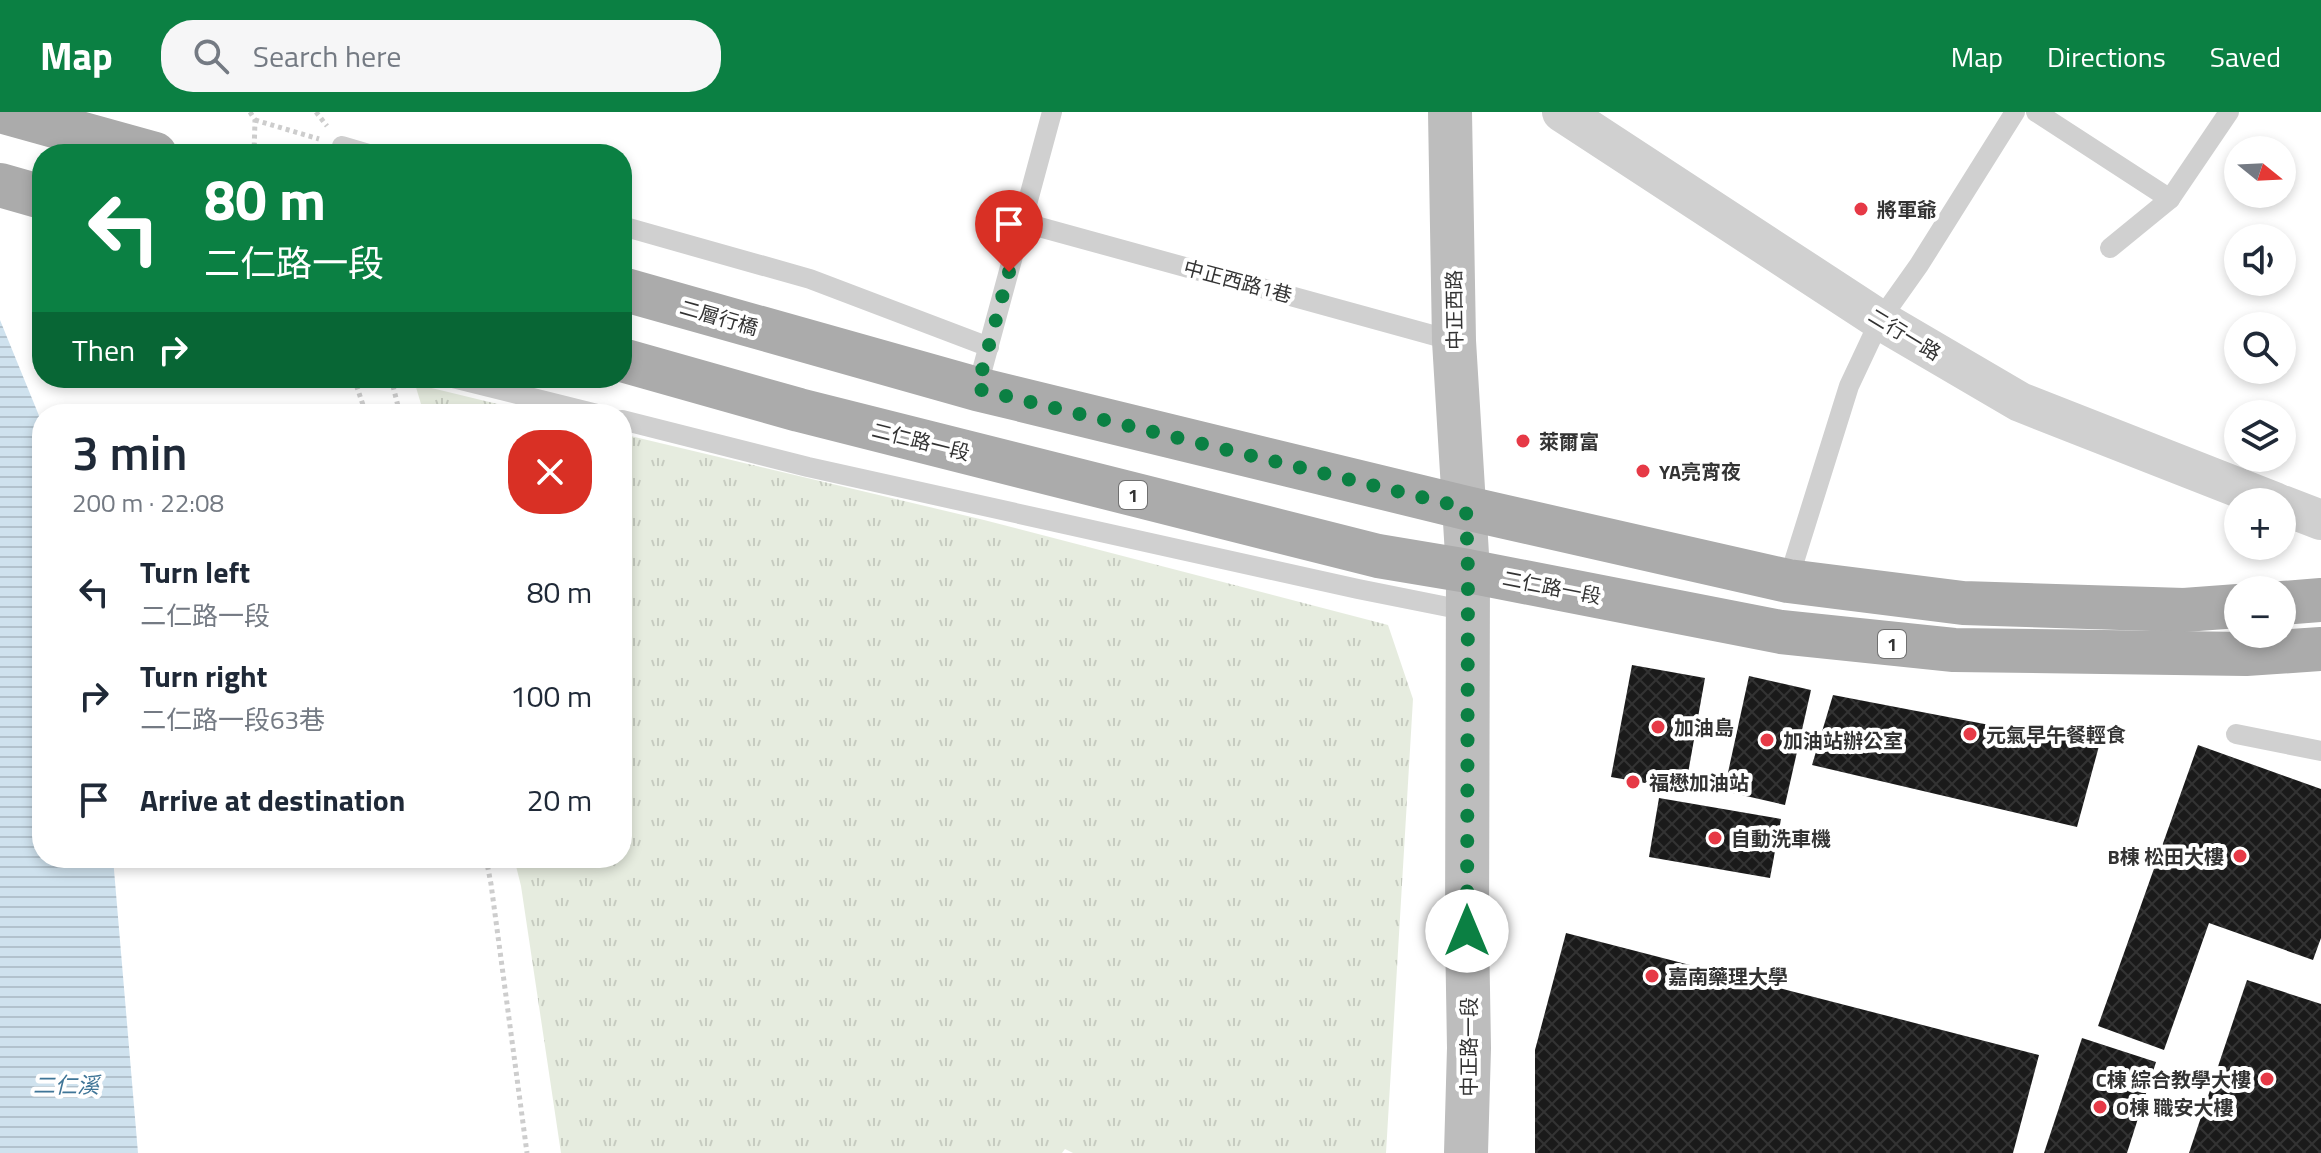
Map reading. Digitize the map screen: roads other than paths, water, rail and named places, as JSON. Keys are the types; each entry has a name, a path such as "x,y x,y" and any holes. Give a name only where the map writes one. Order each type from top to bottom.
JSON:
{"main road":[{"path":"4,112 119,144"},
{"name":"中正西路","path":"1450,112 1454,341 1466,508"},
{"path":"0,185 32,194"},
{"name":"二層行橋","path":"632,292 977,389"},
{"name":"二仁路一段","path":"632,363 799,410 1378,556 1468,591 1781,632 1954,650 2246,654 2321,649"},
{"path":"977,389 1466,508 1788,581 1963,603 2184,610 2224,607"},
{"name":"中正路一段","path":"1466,508 1469,1048 1466,1153"},
{"path":"2296,602 2321,600"}],"street":[{"name":"二行一路","path":"1562,112 1880,320 2020,402 2239,488"},
{"path":"2296,510 2321,520"}],"lane":[{"path":"977,389 1052,112"},
{"path":"1788,581 1849,386 1880,320 1919,265 2015,112"},
{"path":"2036,112 2170,199"},
{"path":"2110,248 2170,199 2229,112"},
{"name":"中正西路1巷","path":"1021,222 1454,341"},
{"path":"632,229 810,279 989,347"},
{"path":"493,388 557,404"},
{"path":"632,423 808,467 1358,589 1468,591"},
{"path":"2236,734 2321,751"}],"water":[{"name":"二仁溪","path":"0,320 34,404 32,868 114,868 138,1153 0,1153"}],"place":[{"name":"將軍爺","path":"1861,209"},
{"name":"萊爾富","path":"1523,441"},
{"name":"YA亮宵夜","path":"1643,471"},
{"name":"加油島","path":"1658,727"},
{"name":"元氣早午餐輕食","path":"1970,734"},
{"name":"加油站辦公室","path":"1767,740"},
{"name":"福懋加油站","path":"1633,782"},
{"name":"自動洗車機","path":"1715,838"},
{"name":"B棟 松田大樓","path":"2240,856"},
{"name":"嘉南藥理大學","path":"1652,976"},
{"name":"C棟 綜合教學大樓","path":"2267,1079"},
{"name":"O棟 職安大樓","path":"2100,1107"}]}
